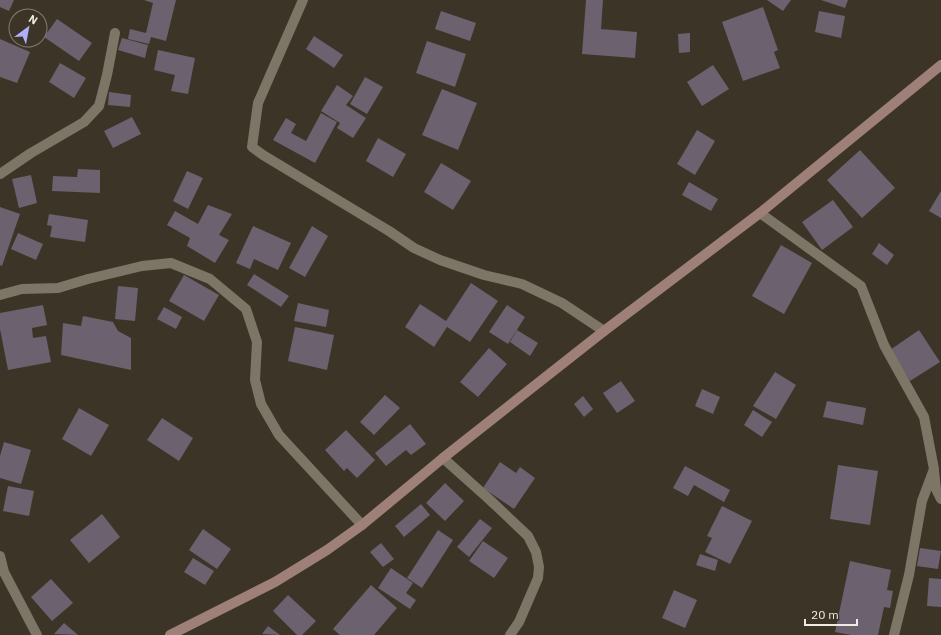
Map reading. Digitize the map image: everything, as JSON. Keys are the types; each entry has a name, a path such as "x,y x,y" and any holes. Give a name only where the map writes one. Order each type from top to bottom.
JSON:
{"main road":[{"path":"170,635 275,582 327,550 362,525 443,458 604,331 760,213 941,65"}],"street":[{"path":"303,0 258,103 252,147 414,248 440,260 484,275 522,284 562,303 604,331"},
{"path":"0,174 84,122 98,106 107,75 115,33"},
{"path":"760,213 861,286 884,345 924,417 934,469 936,489 941,499"},
{"path":"0,295 22,290 58,288 142,266 171,263 210,279 246,310 257,342 255,380 261,404 279,435 362,525"},
{"path":"443,458 528,536 536,552 539,567 538,578 518,622 510,635"},
{"path":"894,635 909,575 922,501 934,469"},
{"path":"0,556 4,572 37,635"}],"building":[{"path":"0,0 14,0 10,8 8,8 8,11 0,7"},
{"path":"144,0 176,0 166,41 151,37 149,44 128,39 130,29 146,33 153,3"},
{"path":"586,0 603,0 601,29 637,32 635,58 582,54"},
{"path":"767,0 791,0 783,11"},
{"path":"821,0 848,0 845,8"},
{"path":"763,7 778,50 774,52 780,68 743,81 722,22"},
{"path":"441,11 476,23 470,41 435,29"},
{"path":"819,11 845,16 841,38 815,32"},
{"path":"57,19 92,43 79,61 48,40 48,31"},
{"path":"690,33 690,52 679,53 678,34"},
{"path":"314,36 343,55 334,68 306,49"},
{"path":"122,38 148,45 145,58 118,50"},
{"path":"0,39 8,42 8,48 21,48 30,52 17,83 0,77"},
{"path":"427,41 466,54 455,87 416,73"},
{"path":"158,50 195,58 188,94 171,91 175,75 154,70"},
{"path":"60,63 86,78 74,98 49,82"},
{"path":"713,65 729,89 702,106 687,82"},
{"path":"365,77 383,87 367,114 350,104"},
{"path":"337,85 353,96 346,105 366,118 353,138 337,128 340,123 321,111"},
{"path":"442,89 477,103 458,150 422,135"},
{"path":"109,92 131,95 130,107 108,105"},
{"path":"321,113 337,122 315,163 273,140 286,118 296,124 291,133 306,141"},
{"path":"132,117 141,134 113,148 104,131"},
{"path":"697,130 715,141 695,175 677,164"},
{"path":"378,138 406,154 393,177 366,161"},
{"path":"860,150 895,188 862,218 827,180"},
{"path":"441,163 471,181 453,210 424,192"},
{"path":"78,169 100,170 100,193 52,191 53,176 77,177"},
{"path":"187,171 203,178 188,209 173,201"},
{"path":"31,175 37,203 19,208 12,179"},
{"path":"689,182 718,199 711,211 682,195"},
{"path":"941,191 941,218 929,211"},
{"path":"833,200 853,227 822,250 802,222"},
{"path":"208,205 232,214 219,235 229,240 215,263 187,246 190,238 167,225 175,211 198,224"},
{"path":"0,207 20,214 2,266 0,265"},
{"path":"49,214 88,220 85,242 50,237 52,226 47,225"},
{"path":"253,226 291,243 278,270 254,259 250,269 236,263"},
{"path":"312,226 328,236 305,277 289,268"},
{"path":"18,233 43,244 36,260 11,249"},
{"path":"879,243 894,255 887,265 872,254"},
{"path":"781,245 812,263 784,314 752,296"},
{"path":"254,274 289,296 281,307 247,285"},
{"path":"184,275 219,295 204,321 169,301"},
{"path":"471,283 498,301 470,342 447,327 434,347 405,327 420,304 446,321"},
{"path":"118,286 138,288 135,321 115,319"},
{"path":"298,303 329,310 326,327 294,321"},
{"path":"43,305 47,325 32,328 33,338 46,336 51,362 8,370 0,329 0,313"},
{"path":"507,305 525,317 508,344 489,332"},
{"path":"164,307 182,317 176,329 157,319"},
{"path":"83,316 113,322 118,331 131,338 131,370 61,355 63,323 81,326"},
{"path":"295,327 334,335 327,370 288,361"},
{"path":"517,330 538,343 530,356 510,342"},
{"path":"919,330 940,362 910,381 890,350"},
{"path":"489,348 507,364 478,397 460,382"},
{"path":"775,372 796,385 776,419 753,406"},
{"path":"621,381 635,401 617,413 603,393"},
{"path":"702,389 720,397 713,414 695,406"},
{"path":"385,395 400,408 374,435 360,422"},
{"path":"583,396 593,409 584,417 574,404"},
{"path":"827,401 866,408 863,425 823,417"},
{"path":"79,408 109,425 91,456 62,439"},
{"path":"753,410 772,422 762,437 744,425"},
{"path":"162,418 193,438 179,461 147,440"},
{"path":"410,424 426,444 411,455 406,450 386,466 375,453"},
{"path":"346,430 375,460 357,478 347,468 344,471 325,450"},
{"path":"4,442 31,450 21,484 0,478 0,456"},
{"path":"500,462 516,473 520,467 535,478 514,509 483,488"},
{"path":"838,465 878,471 870,525 830,519"},
{"path":"685,466 730,490 724,502 694,485 688,496 673,488"},
{"path":"445,483 464,501 445,521 426,503"},
{"path":"8,486 34,491 29,516 3,511"},
{"path":"421,504 430,515 404,537 395,526"},
{"path":"722,506 752,521 730,564 705,552 712,538 707,536"},
{"path":"102,514 120,537 89,563 70,540"},
{"path":"480,519 492,528 469,557 457,547"},
{"path":"203,529 231,549 217,569 189,550"},
{"path":"438,530 453,540 422,588 407,578"},
{"path":"483,541 508,558 494,578 469,561"},
{"path":"381,543 394,559 383,567 370,552"},
{"path":"920,548 941,551 938,569 917,566"},
{"path":"700,554 718,560 715,571 696,565"},
{"path":"193,558 214,571 205,585 184,572"},
{"path":"850,561 891,570 887,590 893,591 890,608 884,607 878,635 851,635 835,632"},
{"path":"391,568 413,583 406,593 416,600 410,609 378,588"},
{"path":"929,578 941,579 941,607 927,606"},
{"path":"51,579 73,603 52,621 31,597"},
{"path":"371,585 397,608 374,635 340,635 333,629"},
{"path":"674,590 697,600 685,628 662,618"},
{"path":"288,595 316,621 302,635 297,635 273,611"},
{"path":"64,623 78,635 54,634"},
{"path":"268,626 280,635 262,634"}]}
